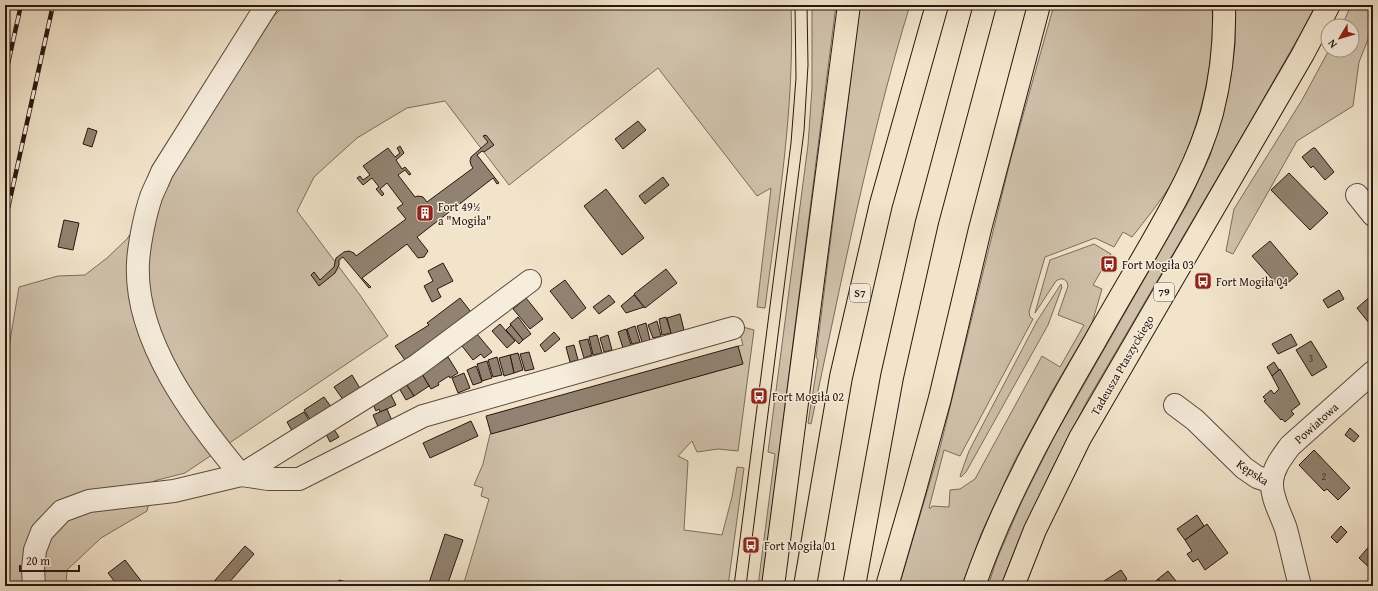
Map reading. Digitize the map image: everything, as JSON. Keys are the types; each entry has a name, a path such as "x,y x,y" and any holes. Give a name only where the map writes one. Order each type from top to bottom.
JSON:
{"main road":[{"path":"773,586 849,5"},
{"name":"S7","path":"805,586 841,377 881,204 937,5"},
{"path":"854,586 892,377 925,229 985,5"},
{"path":"886,586 914,493 940,398 980,229 1039,5"},
{"path":"974,586 999,523 1040,438 1170,210 1196,159 1205,135 1217,92 1223,46 1224,5"},
{"name":"Tadeusza Ptaszyckiego","path":"1013,586 1035,530 1080,438 1303,54 1329,5"}],"street":[{"path":"267,5 162,172 151,197 138,263 140,294 146,325 161,359 191,411 216,445 241,475 268,479 299,479 423,416 733,328"},
{"path":"1357,195 1373,215"},
{"path":"34,586 33,569 36,550 42,532 62,511 89,501 174,491 241,475 416,366 530,281"},
{"name":"Powiatowa","path":"1272,482 1280,460 1290,446 1373,372"},
{"name":"Kępska","path":"1174,405 1195,420 1244,468 1257,477 1272,482 1274,496 1285,528 1300,586"}],"shaded area":[{"path":"285,5 791,5 792,43 788,119 780,195 765,308 757,307 771,188 757,196 658,68 509,185 445,101 407,108 357,138 314,177 297,211 360,295 388,336 185,473 154,481 147,511 101,538 67,570 66,586 5,586 5,371 19,287 58,276 85,275 107,258 127,239 175,163 241,67 268,22"},
{"path":"812,5 836,5 762,586 758,586 775,454 768,452 808,145 812,88"},
{"path":"860,5 910,5 868,161 844,266 811,424 808,423 818,360 816,357"},
{"path":"1054,5 1212,5 1212,42 1208,78 1204,95 1194,131 1178,173 1158,203 1132,237 1123,232 1114,247 1095,238 1045,257 1029,312 1030,317 1033,319 960,456 944,450 929,508 932,506 949,507 950,490 960,489 975,479 1042,356 1060,367 1084,325 1058,315 1068,286 1067,282 1063,279 1056,281 1035,313 1050,260 1094,244 1111,254 1093,285 1102,289 1092,323 1051,393 1015,460 981,534 962,586 899,586 940,448 1011,158"},
{"path":"1235,5 1316,5 1253,117 1087,401 1051,471 1019,539 1001,586 988,586 997,559 1022,501 1054,437 1189,201 1210,156 1222,116 1231,76 1235,45"},
{"path":"1351,5 1373,5 1373,27 1359,62 1353,106 1297,141 1233,254 1226,251 1234,209 1302,100 1325,58 1360,58 1360,18 1345,18"},
{"path":"1061,284 1062,287 1048,325 966,472 961,477 960,476 969,451 1037,321"},
{"path":"738,327 754,330 738,451 718,449 697,452 692,441 678,456 688,461 684,530 722,535 732,497 737,467 744,468 728,586 463,586 489,499 481,496 483,488 474,485 483,464 490,434 742,364 738,346 743,345"}],"building":[{"path":"638,121 646,130 623,149 615,139"},
{"path":"88,128 97,131 92,147 83,144"},
{"name":"Fort 49½ a \"Mogiła\"","path":"486,135 494,145 477,155 499,183 497,184 493,178 417,237 428,251 424,257 418,258 407,244 362,278 371,287 369,288 343,257 339,260 339,265 335,273 319,286 311,275 314,272 320,280 334,267 336,258 344,252 349,251 354,253 356,256 406,219 397,208 403,204 387,183 380,189 384,194 382,196 376,189 379,187 372,178 363,185 357,178 360,176 363,180 370,175 363,166 388,148 395,157 400,153 397,148 400,146 404,153 396,160 402,169 405,167 411,174 409,175 405,170 398,175 415,197 423,197 427,202 473,168 470,161 471,157 488,142 483,136"},
{"path":"1315,148 1334,172 1325,180 1313,166 1311,168 1302,157"},
{"path":"1289,173 1328,213 1310,230 1271,190"},
{"path":"663,177 669,185 645,204 639,196"},
{"path":"606,189 644,238 622,255 584,206"},
{"path":"64,220 79,223 73,250 58,247"},
{"path":"1270,241 1298,274 1281,289 1252,256"},
{"path":"443,263 453,281 437,289 441,297 432,302 424,286 433,281 428,271"},
{"path":"666,269 677,283 645,308 634,294"},
{"path":"565,280 586,308 572,319 550,291"},
{"path":"1339,290 1344,299 1328,308 1323,300"},
{"path":"1373,294 1373,328 1357,308"},
{"path":"609,295 615,302 599,314 593,307"},
{"path":"634,295 644,307 626,313 621,306"},
{"path":"460,298 471,312 405,360 395,346 429,325 427,323"},
{"path":"526,298 543,319 530,329 513,309"},
{"path":"680,314 684,330 671,334 667,318"},
{"path":"518,317 531,334 523,340 510,324"},
{"path":"666,317 671,333 662,335 659,319"},
{"path":"657,321 661,336 653,338 648,325"},
{"path":"646,323 650,340 642,342 637,326"},
{"path":"500,324 515,341 507,348 492,331"},
{"path":"511,325 523,340 519,344 506,330"},
{"path":"635,326 640,342 632,344 627,329"},
{"path":"626,329 631,345 623,348 618,332"},
{"path":"554,332 560,339 545,352 540,345"},
{"path":"477,334 492,352 484,358 481,354 473,360 462,346"},
{"path":"1291,334 1297,345 1278,354 1272,344"},
{"path":"597,335 602,353 593,355 589,337"},
{"path":"608,335 612,350 604,352 600,338"},
{"path":"588,339 592,355 584,358 579,341"},
{"path":"1311,341 1327,367 1312,376 1296,350"},
{"path":"574,345 578,360 570,362 566,347"},
{"path":"738,346 743,364 491,434 486,416"},
{"path":"529,352 534,369 525,371 520,354"},
{"path":"518,353 523,370 514,373 510,355"},
{"path":"510,355 514,373 504,376 499,358"},
{"path":"448,357 458,373 450,378 449,376 438,383 439,385 431,389 422,374"},
{"path":"497,357 502,375 493,377 488,360"},
{"path":"487,361 492,378 482,381 477,364"},
{"path":"1274,362 1279,370 1272,376 1267,367"},
{"path":"476,366 482,382 473,385 467,370"},
{"path":"1280,369 1300,404 1291,411 1294,414 1285,422 1282,419 1281,420 1264,401 1266,400 1263,397 1271,390 1274,394 1279,389 1272,376"},
{"path":"464,373 470,388 458,393 452,378"},
{"path":"422,374 429,386 414,396 406,384"},
{"path":"352,375 361,390 344,401 334,387"},
{"path":"406,384 414,396 406,400 399,388"},
{"path":"390,393 396,405 380,412 379,409 376,411 372,402"},
{"path":"324,397 334,411 313,424 304,410"},
{"path":"387,409 393,423 379,429 373,415"},
{"path":"304,412 312,425 295,436 287,422"},
{"path":"471,421 478,436 430,458 423,443"},
{"path":"333,428 339,437 330,442 325,432"},
{"path":"1350,428 1359,436 1354,442 1345,435"},
{"path":"1314,450 1350,488 1338,500 1327,489 1324,491 1299,465"},
{"path":"1197,515 1204,526 1185,540 1177,529"},
{"path":"1207,524 1228,553 1205,570 1198,559 1193,562 1187,554 1192,551 1185,540"},
{"path":"1341,526 1347,532 1337,543 1331,537"},
{"path":"445,534 463,540 447,586 428,586"},
{"path":"1373,542 1373,571 1359,558"},
{"path":"245,546 254,554 226,586 210,586"},
{"path":"125,560 145,586 118,586 108,573"},
{"path":"1121,570 1127,579 1116,586 1103,586 1101,583"},
{"path":"1168,571 1180,586 1163,586 1158,579"},
{"path":"1158,579 1163,586 1150,586"},
{"path":"339,580 361,586 337,586"}],"tram line":[{"path":"734,586 791,143 796,78 795,5"},
{"path":"746,586 804,131 808,65 807,5"}],"railway":[{"path":"5,77 21,5"},
{"path":"5,222 53,5"}],"place":[{"name":"Fort 49½ a \"Mogiła\"","path":"425,213"},
{"name":"Fort Mogiła 03","path":"1109,264"},
{"name":"Fort Mogiła 04","path":"1203,281"},
{"name":"Fort Mogiła 02","path":"759,396"},
{"name":"Fort Mogiła 01","path":"751,545"}]}
